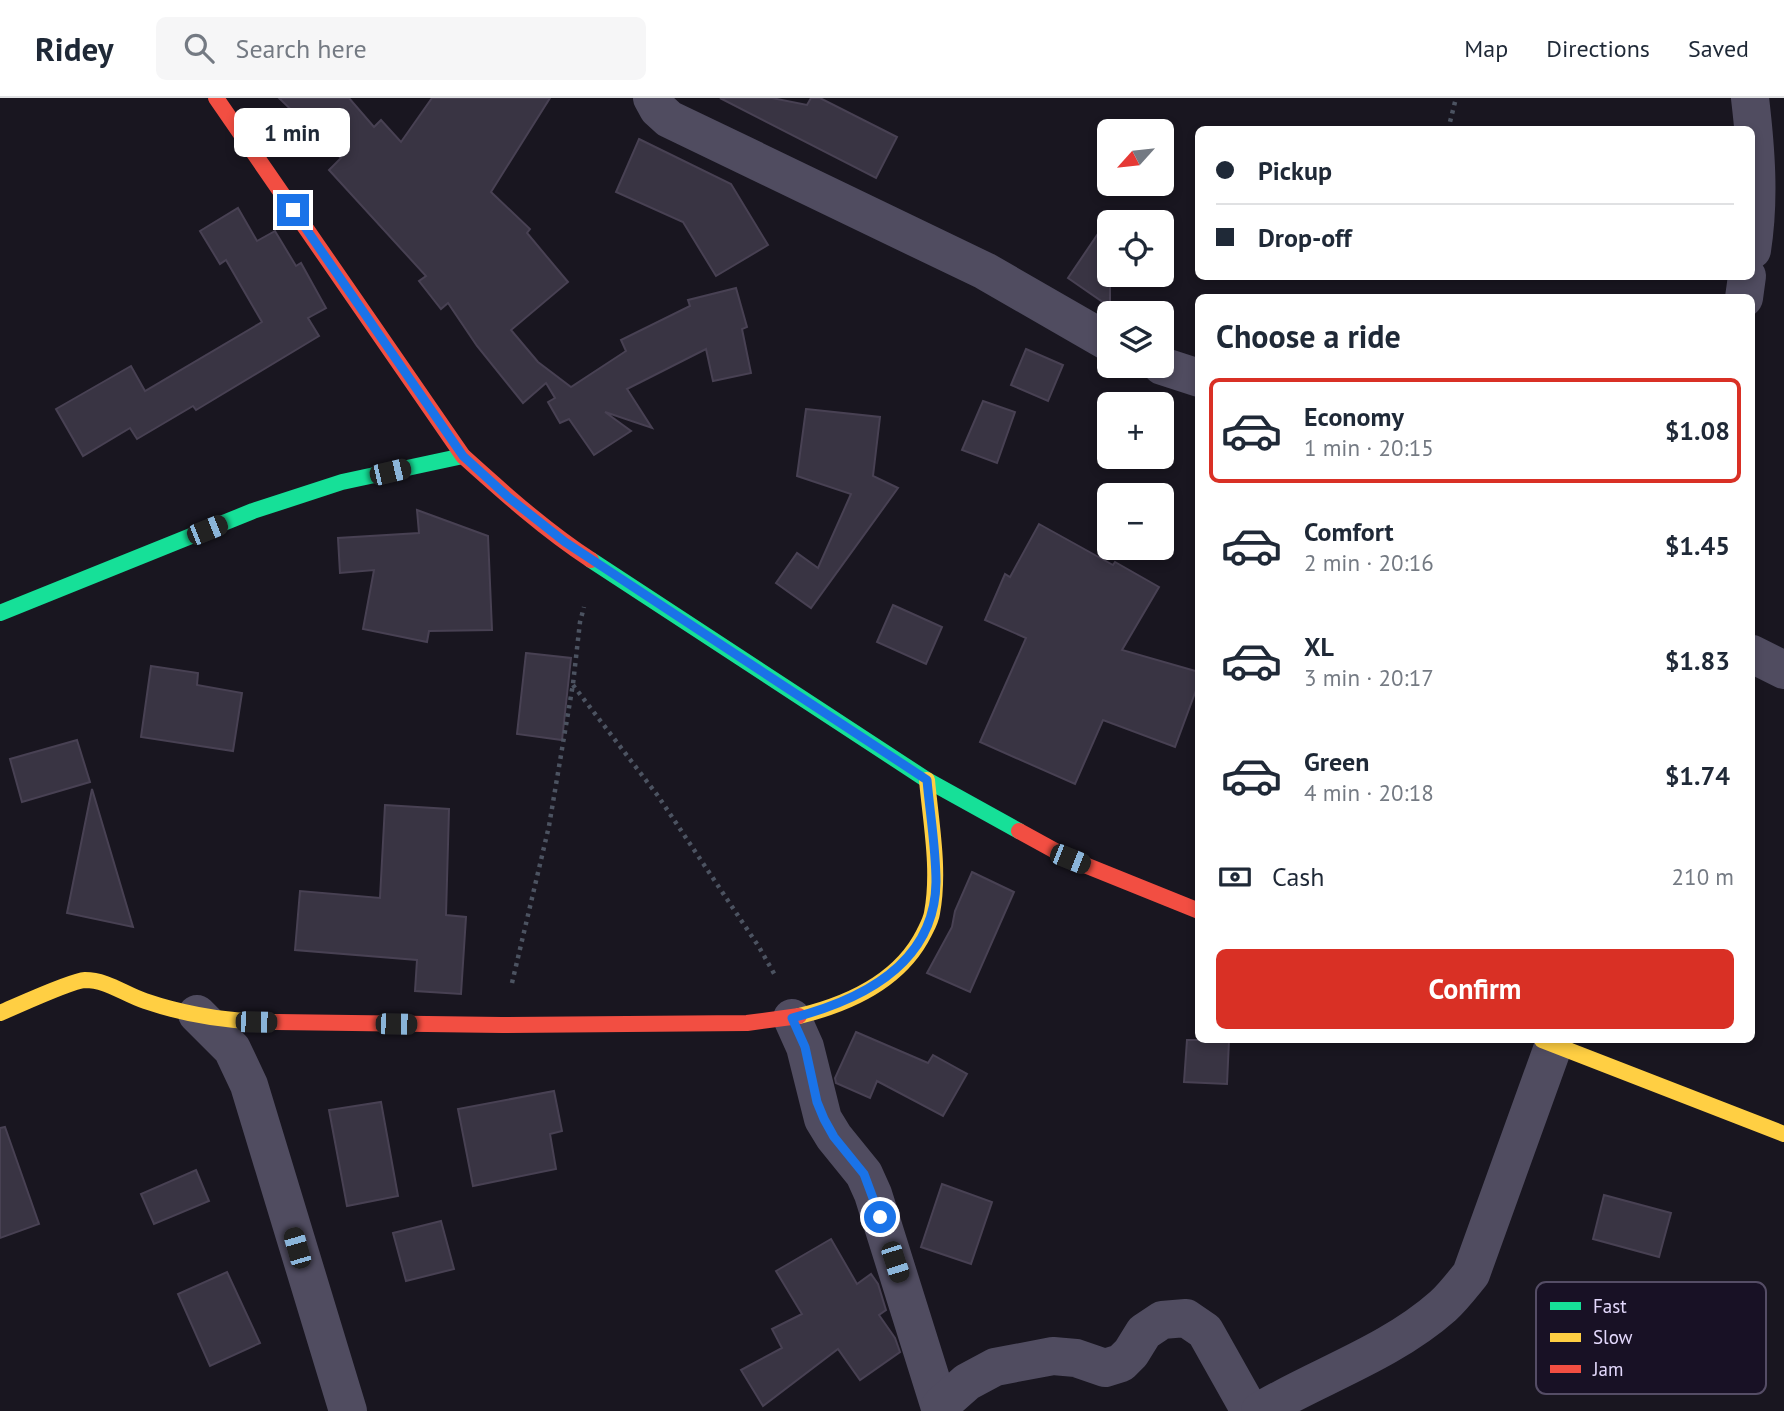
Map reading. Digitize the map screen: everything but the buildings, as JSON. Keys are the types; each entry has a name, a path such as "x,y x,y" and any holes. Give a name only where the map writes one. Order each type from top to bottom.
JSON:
{"street":[{"path":"216,98 463,456 508,497 597,564 927,780 1070,859 1195,909"},
{"path":"623,98 660,108 985,271 1097,336"},
{"path":"1750,98 1754,126"},
{"path":"1755,137 1755,230"},
{"path":"1174,370 1195,377"},
{"path":"0,613 253,511 342,482 463,456"},
{"path":"1755,656 1784,670"},
{"path":"0,1013 82,980 103,982 145,1001 197,1014 256,1022 502,1025 747,1023 792,1018 831,1008 862,993 894,972 918,945 932,917 936,882 927,780"},
{"path":"197,1014 232,1049 249,1085 348,1411"},
{"path":"792,1018 805,1047 817,1102 824,1119 834,1137 864,1174 873,1194 941,1409 967,1382 995,1367 1053,1356 1076,1358 1105,1368 1121,1363 1144,1332 1162,1320 1186,1318 1205,1331 1250,1411"},
{"path":"1260,1411 1423,1322 1445,1305 1471,1274 1548,1043"},
{"path":"1551,1043 1784,1134"}],"path":[{"path":"1449,126 1456,98"},
{"path":"502,1025 548,826 573,684 579,622 597,564"},
{"path":"573,684 658,796 759,947 775,976 792,1018"}],"traffic: fast":[{"path":"0,613 253,511 342,482 463,456"},
{"path":"591,560 927,780 1019,831"}],"traffic: slow":[{"path":"799,1016 836,1005 871,988 901,965 924,933 931,916 935,880 927,780"},
{"path":"0,1013 56,989 85,980 101,982 145,1001 193,1014 244,1021 277,1022"},
{"path":"1550,1043 1784,1134"}],"traffic: jam":[{"path":"216,98 463,456 541,524 591,560"},
{"path":"1019,831 1070,859 1195,909"},
{"path":"277,1022 502,1025 747,1023 799,1016"}],"route":[{"path":"293,210 463,456 508,497 565,542 927,780 936,882 932,917 918,945 894,972 862,993 831,1008 792,1018 805,1047 817,1102 824,1119 834,1137 864,1174 880,1217"}]}
